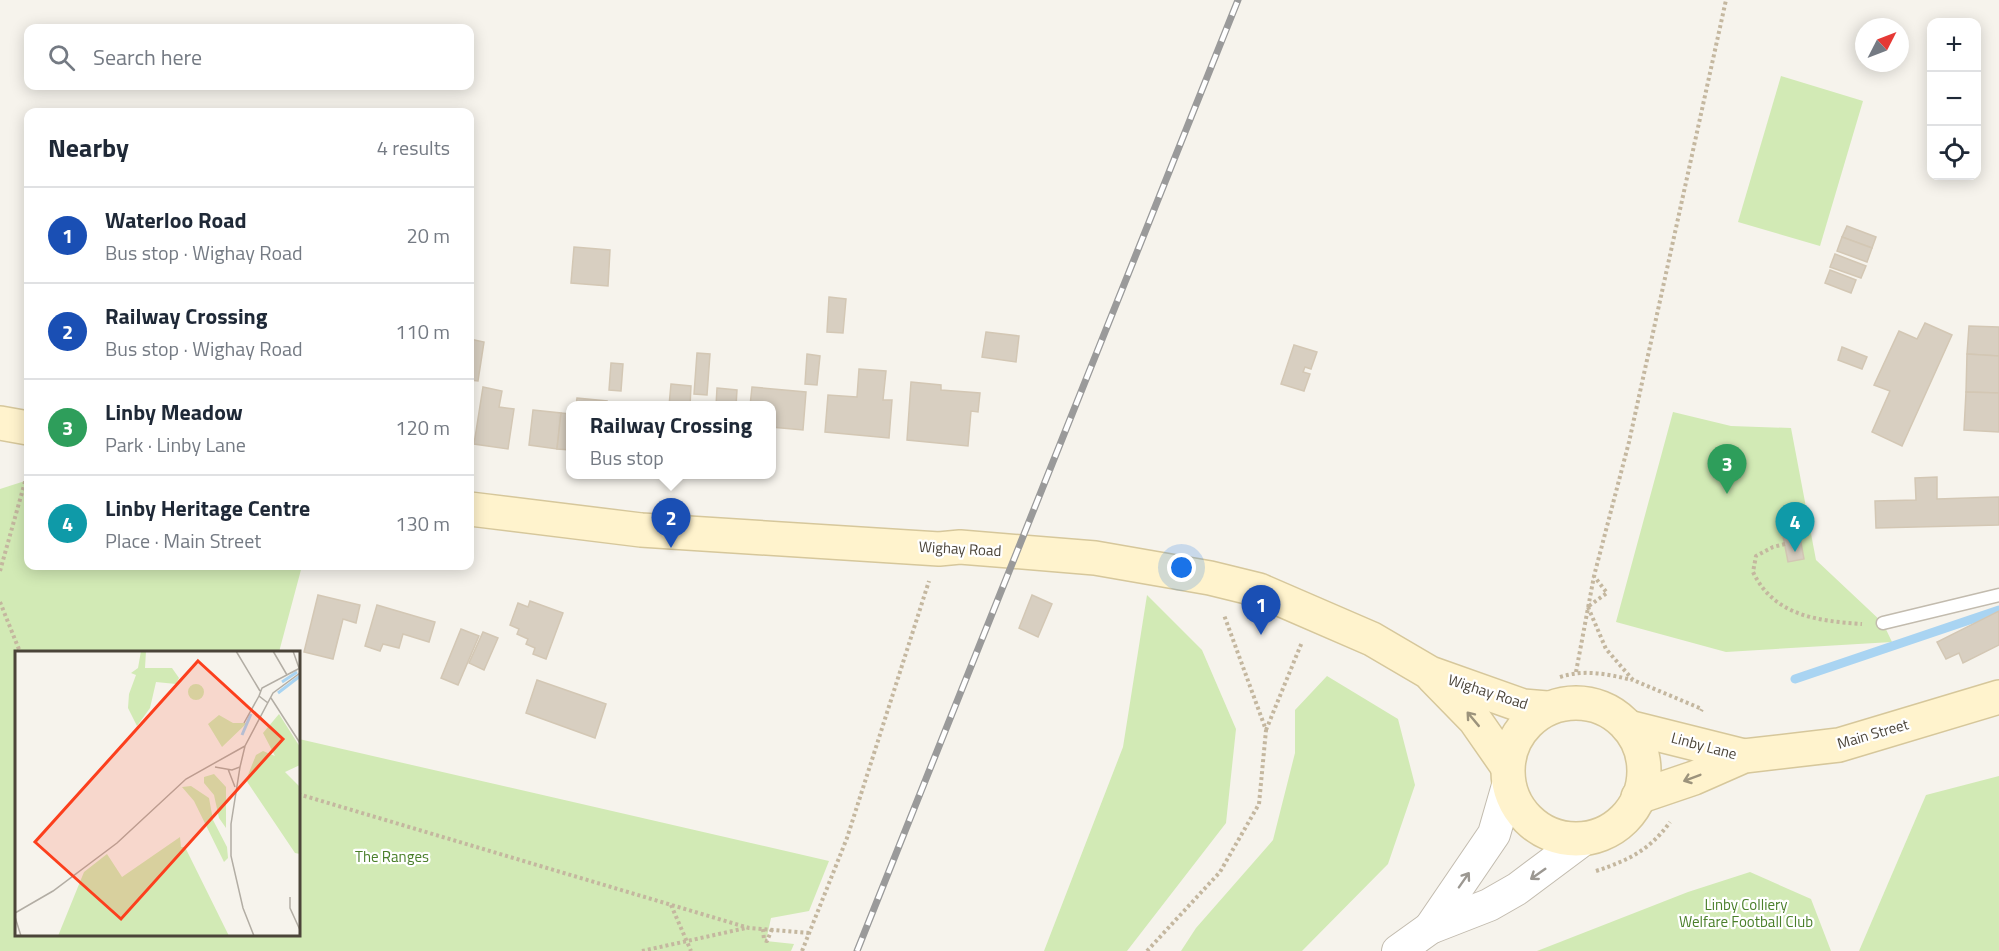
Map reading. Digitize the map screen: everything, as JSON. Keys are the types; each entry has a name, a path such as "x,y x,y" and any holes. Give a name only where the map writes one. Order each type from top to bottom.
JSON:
{"main road":[{"path":"0,423 24,427"},
{"name":"Wighay Road","path":"474,509 641,530 1095,558 1210,578 1260,590 1314,612 1372,639 1430,673 1523,706 1547,708"},
{"name":"Wighay Road","path":"1430,673 1474,720 1508,774"},
{"name":"Main Street","path":"1744,756 1839,745 1999,697"},
{"name":"Linby Lane","path":"1568,702 1592,704 1610,712 1628,727 1641,750 1644,767 1638,797 1623,820 1604,833 1584,839 1562,838 1542,830 1524,815 1510,790 1508,774 1515,738 1527,722 1547,708 1568,702"},
{"name":"Linby Lane","path":"1628,727 1744,756"},
{"name":"Linby Lane","path":"1638,797 1694,778 1744,756"}],"street":[{"path":"1430,928 1494,834 1508,774"},
{"path":"1398,951 1430,928 1489,905 1517,889 1584,839"}],"lane":[{"path":"1883,623 1999,595"}],"path":[{"path":"1576,672 1594,576 1629,442 1726,0"},
{"path":"0,571 24,485"},
{"path":"1785,544 1773,547 1756,556 1753,572 1770,598 1793,613 1826,622 1883,623"},
{"path":"802,951 847,838 939,549"},
{"path":"1588,606 1607,593 1594,576"},
{"path":"1210,578 1266,730"},
{"path":"0,602 20,651"},
{"path":"1588,606 1605,649 1633,680 1666,695"},
{"path":"1147,951 1220,872 1259,804 1266,730 1314,612"},
{"path":"300,795 748,928 809,933"},
{"path":"671,905 691,951"},
{"path":"642,951 748,928"},
{"path":"763,929 764,940 767,941 772,929"}],"green space":[{"path":"1781,76 1863,101 1820,246 1738,222"},
{"path":"1673,412 1731,426 1791,428 1816,560 1883,623 1892,642 1726,652 1616,622"},
{"name":"The Ranges","path":"24,481 24,570 301,570 279,651 15,651 15,936 300,936 300,739 829,861 809,911 771,918 766,941 794,944 791,951 0,951 0,489"},
{"path":"1147,595 1202,650 1236,729 1226,823 1127,951 1044,951 1123,747"},
{"path":"1327,676 1398,719 1415,785 1388,864 1302,951 1181,951 1196,928 1273,840 1295,753 1295,710"},
{"path":"1999,776 1999,951 1859,951 1926,795"},
{"name":"Linby Colliery Welfare Football Club","path":"1750,872 1811,899 1831,951 1537,951 1688,892"}],"building":[{"path":"1847,226 1876,237 1872,248 1842,237"},
{"path":"1842,237 1872,248 1867,262 1837,251"},
{"path":"574,247 610,250 608,286 571,283"},
{"path":"1835,254 1866,266 1861,278 1830,267"},
{"path":"1830,270 1856,280 1851,293 1825,283"},
{"path":"829,297 846,299 843,333 827,332"},
{"path":"1925,323 1952,335 1902,446 1872,432 1890,391 1874,385 1899,331 1917,339"},
{"path":"1969,326 1999,327 1999,356 1967,354"},
{"path":"986,332 1019,336 1016,362 982,357"},
{"path":"474,340 484,342 478,381 474,380"},
{"path":"1294,345 1317,352 1311,369 1305,367 1303,372 1310,374 1304,391 1281,384"},
{"path":"1842,347 1867,357 1862,369 1838,360"},
{"path":"697,353 710,354 707,395 694,394"},
{"path":"807,354 820,356 817,385 805,384"},
{"path":"1967,354 1999,356 1999,393 1966,392"},
{"path":"611,363 623,364 621,391 609,390"},
{"path":"859,369 886,371 883,400 892,400 889,438 825,432 828,395 857,397"},
{"path":"911,382 941,385 941,390 980,393 978,412 971,411 968,446 907,440"},
{"path":"671,384 691,386 690,401 669,401"},
{"path":"483,387 502,391 499,407 514,409 508,449 474,444"},
{"path":"752,387 806,392 803,430 776,427 776,401 751,401"},
{"path":"717,388 737,390 736,401 716,401"},
{"path":"1966,392 1999,393 1999,432 1964,430"},
{"path":"577,398 607,401 577,401"},
{"path":"533,410 561,413 557,449 529,445"},
{"path":"561,413 566,414 566,450 557,449"},
{"path":"1937,477 1937,499 1999,497 1999,525 1876,528 1875,501 1916,500 1915,478"},
{"path":"1799,532 1804,559 1788,562 1783,536"},
{"path":"318,595 360,605 356,623 343,619 333,659 304,652"},
{"path":"1032,595 1052,604 1038,637 1019,628"},
{"path":"530,601 563,613 546,659 533,654 535,648 526,644 528,639 517,634 519,629 510,625 518,603 528,607"},
{"path":"377,605 435,622 429,642 403,634 399,648 383,644 380,651 365,646"},
{"path":"1999,611 1999,645 1963,663 1959,653 1946,659 1937,642"},
{"path":"461,629 479,636 458,685 441,678"},
{"path":"483,632 498,638 484,670 469,663"},
{"path":"537,680 606,704 595,738 526,713"}],"waterway":[{"path":"1795,679 1999,610"}],"railway":[{"path":"857,951 1238,0"}],"place":[{"name":"Linby Meadow","path":"1727,494"},
{"name":"Railway Crossing","path":"671,548"},
{"name":"Linby Heritage Centre","path":"1795,552"},
{"name":"Waterloo Road","path":"1261,635"}]}
